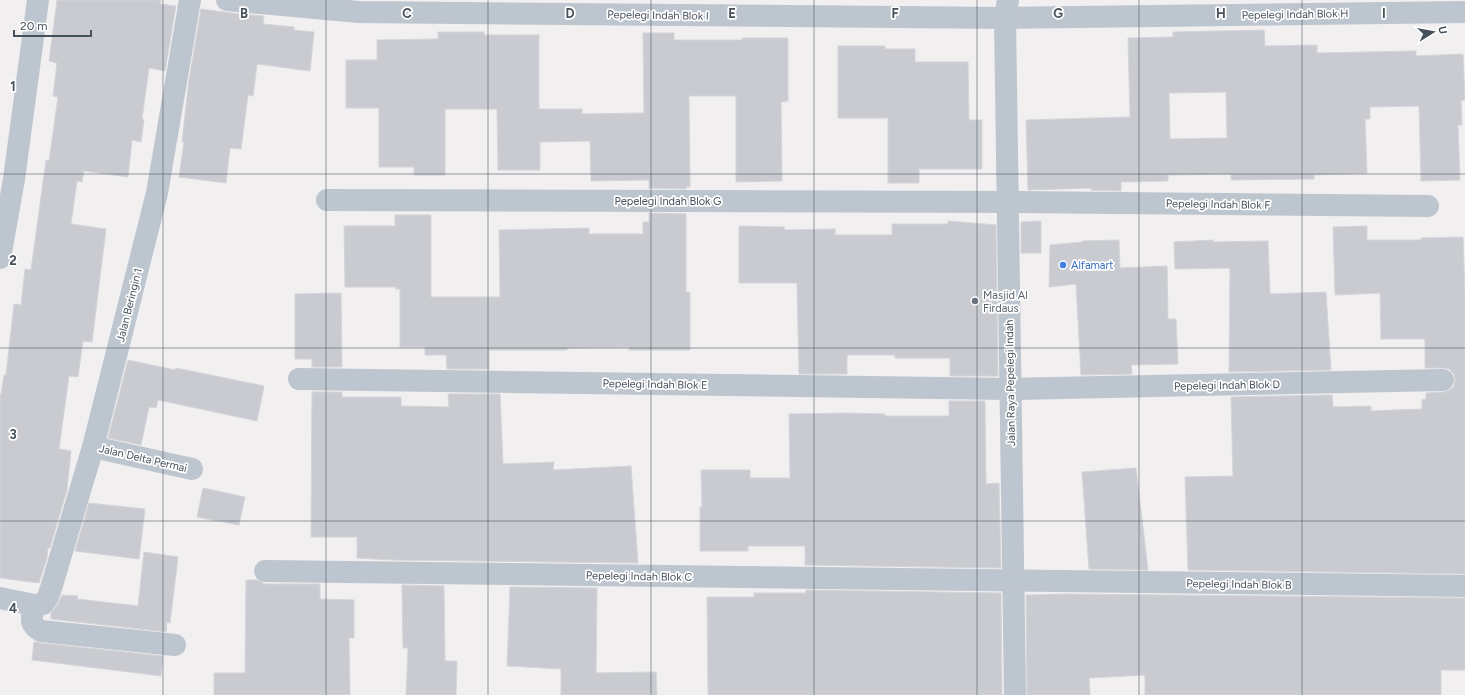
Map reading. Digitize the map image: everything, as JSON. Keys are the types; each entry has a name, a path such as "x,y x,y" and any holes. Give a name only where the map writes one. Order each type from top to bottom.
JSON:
{"street":[{"path":"0,258 14,179 38,0"},
{"name":"Jalan Beringin 1","path":"39,605 48,596 52,585 93,446 157,193 190,0"},
{"name":"Pepelegi Indah Blok I","path":"227,0 359,12 1006,9"},
{"name":"Pepelegi Indah Blok H","path":"1006,9 1465,12"},
{"name":"Jalan Raya Pepelegi Indah","path":"1006,9 1015,695"},
{"name":"Pepelegi Indah Blok G","path":"327,200 1008,202"},
{"name":"Pepelegi Indah Blok F","path":"1008,202 1428,206"},
{"name":"Pepelegi Indah Blok E","path":"299,379 1010,389"},
{"name":"Pepelegi Indah Blok D","path":"1010,389 1443,380"},
{"name":"Jalan Delta Permai","path":"93,446 192,469"},
{"name":"Pepelegi Indah Blok C","path":"265,571 1013,581"},
{"name":"Pepelegi Indah Blok B","path":"1013,581 1465,586"},
{"path":"0,598 39,605 31,622 34,628 41,631 175,645"}],"building":[{"path":"57,0 161,0 160,4 176,6 165,71 149,68 142,119 144,120 141,142 132,140 128,177 84,171 82,182 77,181 71,224 106,229 92,342 83,341 78,377 69,376 59,449 71,451 67,490 50,548 48,548 47,558 39,583 0,578 0,394 4,375 6,375 14,304 21,305 25,269 31,270 46,160 49,161 58,97 53,96 57,63 49,61"},
{"path":"201,9 264,16 263,24 294,27 294,30 314,32 310,71 257,64 253,96 248,95 241,149 230,148 226,183 179,177 184,142 182,142 189,80"},
{"path":"1264,30 1265,46 1317,45 1317,53 1416,51 1416,56 1463,54 1465,100 1461,101 1462,125 1458,125 1460,180 1421,181 1419,106 1370,107 1370,119 1365,119 1367,173 1314,175 1314,179 1231,180 1231,174 1168,175 1168,181 1121,182 1121,191 1091,190 1091,188 1028,190 1026,120 1130,117 1128,38 1173,37 1173,32","holes":["1226,92 1227,138 1170,139 1169,93"]},
{"path":"438,32 484,32 484,35 539,35 539,109 582,109 582,114 644,113 643,33 674,33 674,40 788,38 788,101 781,102 782,181 736,182 736,96 689,96 690,187 686,187 686,189 649,188 649,180 591,181 590,141 540,142 540,170 498,170 497,109 445,109 445,175 414,175 414,167 379,167 379,108 346,108 346,60 377,60 377,40 438,39"},
{"path":"838,46 885,46 885,49 915,49 915,62 968,62 969,120 982,120 982,169 919,169 919,183 888,183 888,118 838,118"},
{"path":"649,213 686,214 686,292 690,292 690,350 629,350 629,347 567,348 567,350 489,350 489,369 447,369 446,355 425,355 425,347 400,347 400,289 396,289 396,287 345,287 344,226 395,226 395,215 431,215 431,297 500,297 499,230 589,228 589,234 643,234 643,222 649,222"},
{"path":"948,221 996,225 998,376 950,376 950,358 895,358 895,355 847,355 847,374 799,374 797,283 739,283 739,226 784,227 785,230 835,229 835,235 892,235 892,224 948,224"},
{"path":"1041,221 1041,253 1021,253 1021,222"},
{"path":"1367,226 1367,240 1421,240 1421,238 1463,237 1465,294 1465,574 1188,570 1185,477 1233,476 1231,397 1332,395 1333,407 1371,406 1371,411 1422,409 1422,400 1426,399 1426,393 1444,392 1450,390 1454,386 1454,374 1449,369 1425,368 1425,339 1381,339 1380,293 1335,295 1333,227"},
{"path":"1119,240 1120,268 1167,266 1168,319 1176,319 1178,364 1131,365 1132,374 1081,375 1076,284 1049,287 1050,245 1082,241"},
{"path":"1213,240 1213,242 1268,241 1270,294 1326,292 1331,370 1229,372 1230,268 1175,269 1174,242"},
{"path":"341,293 342,367 312,367 312,359 295,359 295,294"},
{"path":"128,360 264,386 257,421 158,400 156,408 149,407 141,445 108,438"},
{"path":"312,392 342,392 342,397 401,397 401,406 449,407 448,394 500,394 503,464 554,462 553,470 631,466 638,563 393,560 357,558 357,537 311,537"},
{"path":"949,401 985,401 986,484 999,483 1001,568 805,565 805,546 748,546 748,551 700,551 700,507 702,507 701,470 750,470 750,478 790,478 789,414 847,413 885,414 885,416 949,416"},
{"path":"1136,468 1148,570 1089,569 1082,472"},
{"path":"203,488 245,497 239,525 197,517"},
{"path":"89,503 145,509 139,559 75,551"},
{"path":"144,552 178,557 170,623 167,622 166,632 51,619 51,613 58,604 62,595 78,596 77,599 138,606"},
{"path":"246,580 257,580 265,584 320,584 320,599 354,600 354,638 349,638 350,695 214,695 214,673 245,673"},
{"path":"402,585 444,586 445,661 457,661 456,695 406,695 408,648 403,648"},
{"path":"510,587 597,588 596,673 656,672 657,695 561,695 561,669 507,666"},
{"path":"806,590 1001,593 1002,695 708,695 707,597 754,597 754,593 806,593"},
{"path":"1066,594 1465,598 1465,670 1441,670 1441,695 1145,695 1145,675 1089,678 1090,695 1027,695 1026,595"},
{"path":"34,642 163,656 161,676 32,660"}],"place":[{"name":"Alfamart","path":"1063,265"},
{"name":"Masjid Al Firdaus","path":"975,301"}]}
